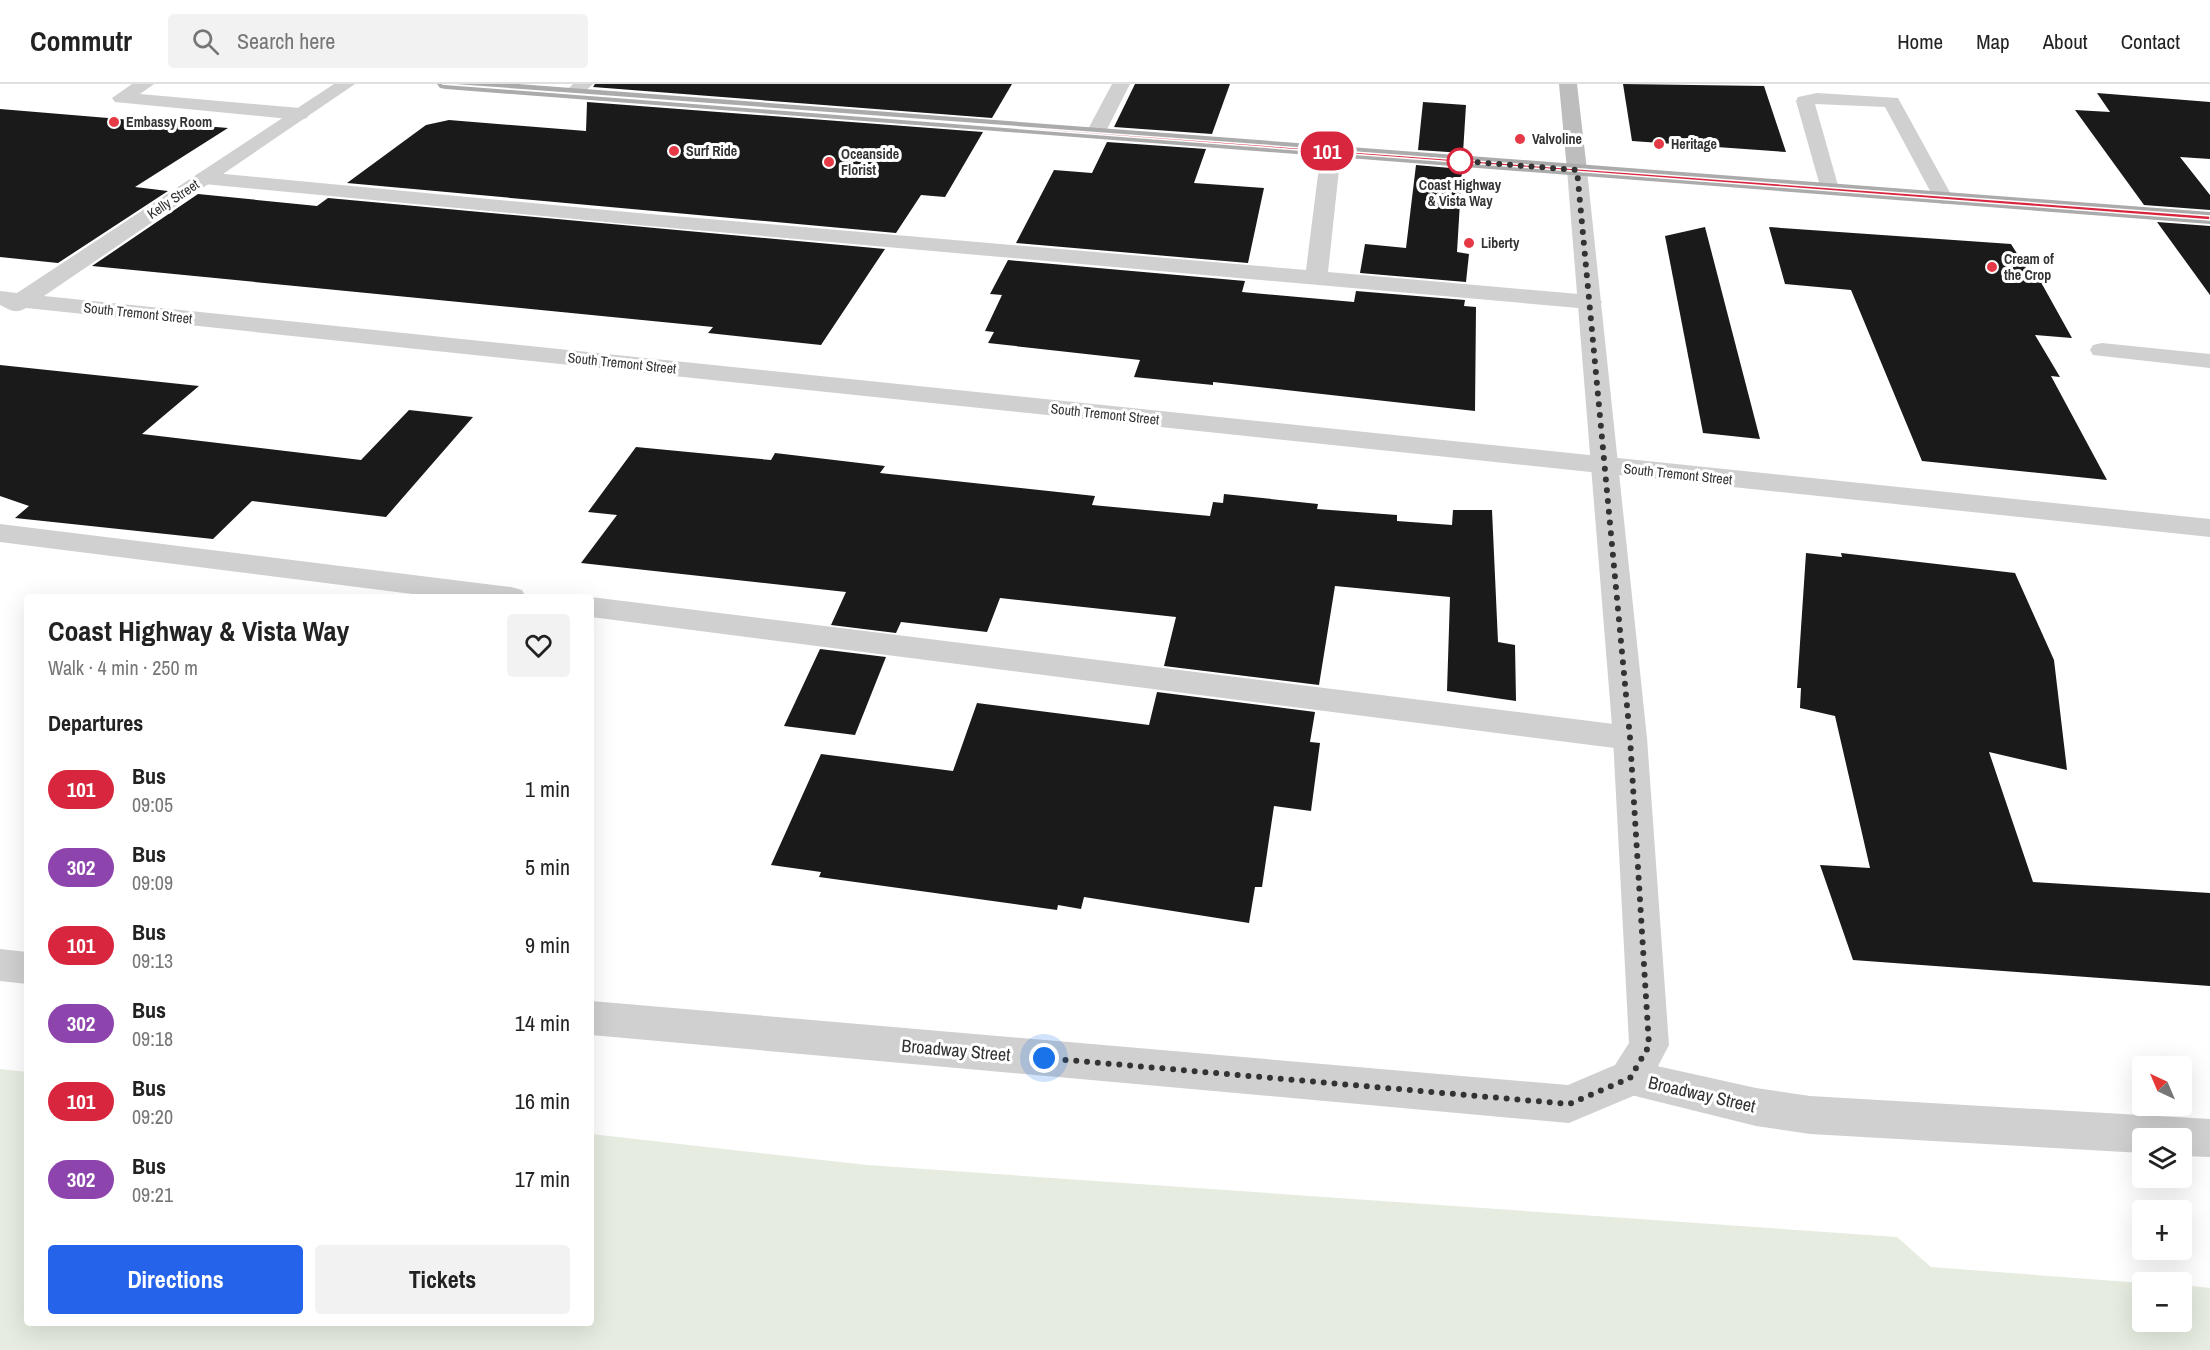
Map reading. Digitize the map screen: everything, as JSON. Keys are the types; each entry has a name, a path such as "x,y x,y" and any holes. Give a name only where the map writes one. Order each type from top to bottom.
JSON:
{"main road":[{"path":"446,84 578,89 1096,133 2210,218"},
{"path":"1568,84 1577,170"}],"street":[{"path":"145,84 122,98 300,114"},
{"name":"Kelly Street","path":"7,304 346,84"},
{"path":"1096,133 1121,84"},
{"path":"1877,84 1891,102 1943,198"},
{"path":"1828,189 1805,101 1817,98 1891,102"},
{"path":"1316,278 1331,151"},
{"path":"1577,170 1630,738 1649,1046 1630,1078"},
{"path":"204,178 1590,302"},
{"name":"South Tremont Street","path":"7,304 2210,528"},
{"path":"2102,350 2210,361"},
{"path":"0,533 487,594"},
{"path":"594,607 1630,738"},
{"path":"0,965 24,968"},
{"name":"Broadway Street","path":"594,1018 1569,1104 1630,1078 1756,1107 1810,1115 2210,1138"}],"shaded area":[{"path":"0,1069 24,1072 24,1326 594,1326 594,1134 867,1165 1897,1237 1931,1267 2132,1282 2132,1332 2192,1332 2192,1286 2210,1288 2210,1350 0,1350"}],"building":[{"path":"595,84 1012,84 992,118 593,87"},
{"path":"1135,84 1230,84 1212,134 1114,127"},
{"path":"1623,84 1764,86 1786,152 1632,141"},
{"path":"2097,93 2210,102 2210,159 2180,157 2210,195 2210,210 2144,205 2075,110 2110,112"},
{"path":"587,102 983,132 945,197 921,195 896,233 347,183 426,125 449,120 586,131"},
{"path":"1423,102 1466,105 1463,153 1418,150"},
{"path":"0,109 228,128 135,187 168,191 58,263 0,257"},
{"path":"1107,142 1206,149 1194,183 1264,188 1248,263 1016,243 1054,170 1092,173"},
{"path":"1416,165 1462,169 1457,252 1469,254 1466,282 1360,273 1365,244 1406,248"},
{"path":"198,194 317,206 328,198 885,249 821,345 708,333 713,327 92,266"},
{"path":"2157,222 2210,226 2210,295"},
{"path":"1705,227 1760,439 1703,433 1665,236"},
{"path":"1769,227 2011,244 2030,274 2037,275 2072,338 2035,335 2060,377 2051,376 2107,480 1922,461 1851,290 1785,284"},
{"path":"1008,260 1245,281 1242,292 1354,302 1356,291 1465,300 1464,306 1476,307 1475,411 1213,382 1213,385 1134,377 1140,360 988,343 994,332 985,331 1002,295 990,294"},
{"path":"0,365 199,386 142,434 361,460 409,410 473,417 386,517 252,501 213,539 15,518 29,506 0,496"},
{"path":"636,447 771,460 775,453 885,466 880,473 1095,496 1092,505 1210,516 1213,502 1223,503 1224,494 1318,504 1317,509 1397,515 1397,521 1452,525 1453,510 1492,510 1498,642 1515,645 1516,701 1447,691 1450,597 1335,586 1319,685 1164,666 1176,617 1000,598 987,632 901,622 896,633 831,625 846,592 581,563 617,515 588,512"},
{"path":"1806,553 1842,557 1841,553 2015,573 2054,660 2067,770 1989,752 2033,882 2210,893 2210,986 1853,960 1820,865 1870,868 1835,716 1800,708 1801,688 1797,688"},
{"path":"820,649 886,657 855,735 784,726"},
{"path":"1157,692 1315,712 1310,742 1320,743 1311,811 1274,806 1262,887 1255,887 1249,923 1084,897 1081,909 1058,905 1057,910 819,877 821,872 771,865 821,754 953,771 977,703 1149,725"}],"bus line":[{"name":"101","path":"445,84 2210,218"}],"place":[{"name":"Embassy Room","path":"114,122"},
{"name":"Valvoline","path":"1520,139"},
{"name":"Heritage","path":"1659,144"},
{"name":"Surf Ride","path":"674,151"},
{"name":"Coast Highway & Vista Way","path":"1460,161"},
{"name":"Oceanside Florist","path":"829,162"},
{"name":"Liberty","path":"1469,243"},
{"name":"Cream of the Crop","path":"1992,267"}],"route":[{"path":"1044,1058 1569,1104 1630,1078 1649,1046 1630,738 1577,170 1460,161"}]}
